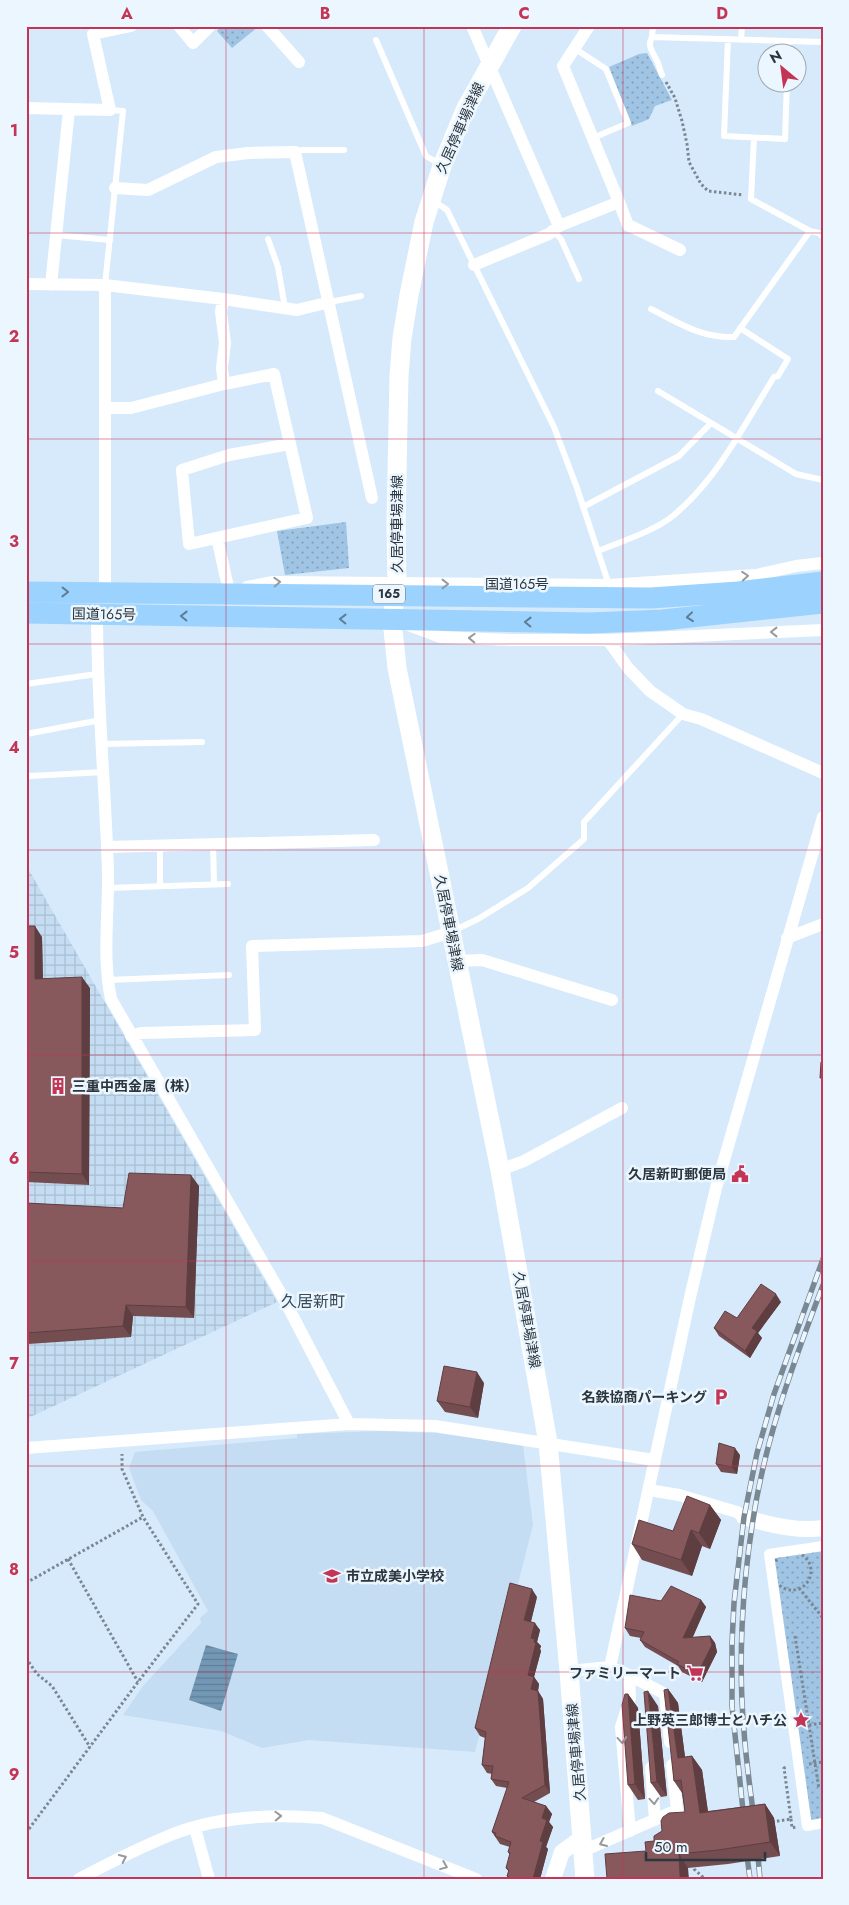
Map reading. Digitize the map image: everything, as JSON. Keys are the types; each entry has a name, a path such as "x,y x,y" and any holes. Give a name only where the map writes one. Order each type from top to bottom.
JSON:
{"highway":[{"name":"国道165号","path":"26,613 589,623 663,620 823,582"},
{"name":"国道165号","path":"26,592 220,593 396,589 739,602 823,603"}],"main road":[{"name":"久居停車場津線","path":"512,26 465,110 442,166 424,222 409,295 399,376 396,589 392,620 397,668 500,1170 548,1443 569,1671 585,1879"}],"street":[{"path":"26,108 110,110 93,34 114,28 131,26"},
{"path":"179,26 193,43 210,26"},
{"path":"267,26 299,62"},
{"path":"472,26 556,229"},
{"path":"589,26 563,66 628,225 680,250"},
{"path":"51,285 69,110"},
{"path":"115,188 148,190 216,157 248,153 295,152 330,302 372,498"},
{"path":"474,265 619,202"},
{"path":"26,284 105,285 297,310 330,302"},
{"path":"105,285 105,593"},
{"path":"223,299 221,312 225,343 222,368 224,384"},
{"path":"105,408 132,408 224,384 274,374 307,518 189,544 182,470 229,456 290,444"},
{"path":"217,538 220,593"},
{"name":"国道165号","path":"396,589 609,585 756,575 796,566 823,563"},
{"path":"97,614 97,674 107,847 107,980 111,999 285,1301 349,1424"},
{"name":"国道165号","path":"392,620 440,637 510,640 608,640 823,630"},
{"path":"608,640 640,682 683,714 701,720 823,774"},
{"path":"610,1667 654,1460 716,1188 823,817"},
{"path":"107,847 374,840"},
{"path":"787,938 823,924"},
{"path":"131,1036 141,1033 255,1030 252,946 422,941 452,932"},
{"path":"456,960 482,960 612,1000"},
{"path":"500,1170 524,1161 622,1108"},
{"path":"26,1448 349,1424 434,1426 654,1460"},
{"path":"649,1490 679,1495 737,1512 744,1517 778,1526 823,1528"},
{"path":"823,1546 770,1554 807,1826 823,1823"},
{"path":"553,1879 562,1852 630,1831 677,1810 665,1694 610,1667 569,1671"},
{"path":"629,1675 630,1698 621,1727 630,1831"},
{"path":"644,1683 646,1702"},
{"path":"650,1752 655,1820"},
{"path":"79,1879 174,1834 235,1819 296,1816 322,1818 476,1879"},
{"path":"195,1828 209,1879"}],"lane":[{"path":"653,26 649,47 662,75"},
{"path":"741,39 742,26"},
{"path":"652,37 823,42"},
{"path":"728,39 724,136 785,139 787,92"},
{"path":"376,40 426,156 442,166"},
{"path":"574,48 606,69 628,123 593,138"},
{"path":"105,285 123,111 110,110"},
{"path":"754,138 751,199 810,231 819,233 823,237"},
{"path":"295,152 302,150 344,150"},
{"path":"430,199 447,210 554,426 584,507 609,585"},
{"path":"556,229 579,279"},
{"path":"651,309 699,333 711,336 734,337 810,231"},
{"path":"56,235 110,240"},
{"path":"268,239 278,267 285,308"},
{"path":"330,302 361,296"},
{"path":"598,551 644,532 674,516 714,474 774,377 778,376 788,359 740,328"},
{"path":"658,391 796,474 823,480"},
{"path":"584,507 679,456 712,423"},
{"path":"26,684 97,674"},
{"path":"452,932 478,919 528,888 584,839 584,822 683,714"},
{"path":"26,734 101,720"},
{"path":"102,744 202,742"},
{"path":"26,774 30,776 104,772"},
{"path":"213,844 214,884"},
{"path":"160,845 160,886"},
{"path":"108,888 228,884"},
{"path":"107,980 229,975"}],"path":[{"path":"662,75 678,108 687,144 689,162 701,184 708,192 752,196"},
{"path":"26,1833 198,1604 143,1517 122,1469 122,1441"},
{"path":"26,1583 143,1517"},
{"path":"793,1552 805,1557 811,1568 809,1580 799,1588 788,1589 778,1583 775,1578 774,1566 781,1556 793,1552"},
{"path":"68,1559 138,1682"},
{"path":"799,1588 823,1618"},
{"path":"788,1589 789,1599"},
{"path":"794,1628 819,1788"},
{"path":"26,1658 37,1674 52,1686 90,1746"},
{"path":"793,1728 823,1723"},
{"path":"792,1828 784,1768 798,1766"},
{"path":"771,1822 791,1818"},
{"path":"693,1862 694,1869 705,1879"}],"shaded area":[{"path":"221,26 258,27 232,48 217,31"},
{"path":"647,53 672,100 655,106 649,119 632,126 609,67 639,54"},
{"path":"346,522 349,568 285,575 277,531"},
{"path":"26,865 277,1302 26,1419"},
{"path":"379,1431 436,1433 523,1445 533,1525 475,1752 309,1740 262,1748 221,1731 123,1715 143,1686 201,1623 200,1618 208,1611 153,1511 141,1500 129,1468 135,1452 297,1438 297,1434"},
{"path":"823,1546 823,1823 807,1826 769,1554"},
{"path":"206,1645 238,1654 221,1711 189,1700"}],"building":[{"name":"三重中西金属（株）","path":"26,926 35,926 35,979 82,977 82,1174 26,1172"},
{"path":"821,1062 823,1062 823,1078 820,1078"},
{"path":"129,1173 191,1175 186,1307 126,1305 123,1326 26,1333 26,1203 123,1208"},
{"path":"761,1284 776,1294 752,1328 757,1331 745,1351 714,1328 725,1311 737,1318"},
{"path":"444,1366 477,1372 470,1407 437,1401"},
{"path":"719,1443 735,1448 732,1467 716,1464"},
{"path":"687,1496 710,1505 699,1533 691,1530 681,1560 632,1544 639,1520 673,1531"},
{"path":"510,1583 532,1589 524,1620 535,1623 531,1638 535,1639 534,1642 536,1643 528,1675 534,1677 531,1689 538,1691 545,1785 522,1798 546,1806 542,1818 547,1820 540,1841 543,1842 533,1879 512,1879 507,1876 509,1870 506,1868 511,1842 495,1836 496,1833 492,1832 509,1782 491,1779 493,1766 482,1765 486,1732 475,1728"},
{"path":"671,1586 701,1600 683,1638 710,1636 712,1645 697,1675 677,1664 679,1662 640,1640 644,1632 625,1628 630,1595 661,1601"},
{"path":"668,1689 678,1758 692,1756 700,1813 765,1804 770,1842 679,1854 680,1879 607,1879 605,1854 646,1851 645,1842 654,1841 654,1836 662,1831 661,1821 663,1817 669,1813 685,1812 681,1780 674,1781 664,1690"},
{"path":"648,1691 657,1782 651,1783 644,1692"},
{"path":"625,1694 628,1694 635,1784 628,1785 622,1705"}],"railway":[{"path":"744,1820 732,1706 734,1603 744,1517 757,1453 774,1394 823,1259"},
{"path":"754,1818 745,1742 741,1679 742,1626 749,1546 758,1490 773,1430 791,1371 823,1285"},
{"path":"757,1845 760,1879"},
{"path":"746,1848 750,1879"}],"place":[{"name":"三重中西金属（株）","path":"58,1086"},
{"name":"久居新町郵便局","path":"740,1174"},
{"name":"名鉄協商パーキング","path":"721,1397"},
{"name":"市立成美小学校","path":"332,1576"},
{"name":"ファミリーマート","path":"695,1673"},
{"name":"上野英三郎博士とハチ公","path":"801,1720"}],"district":[{"name":"久居新町","path":"313,1301"}]}
